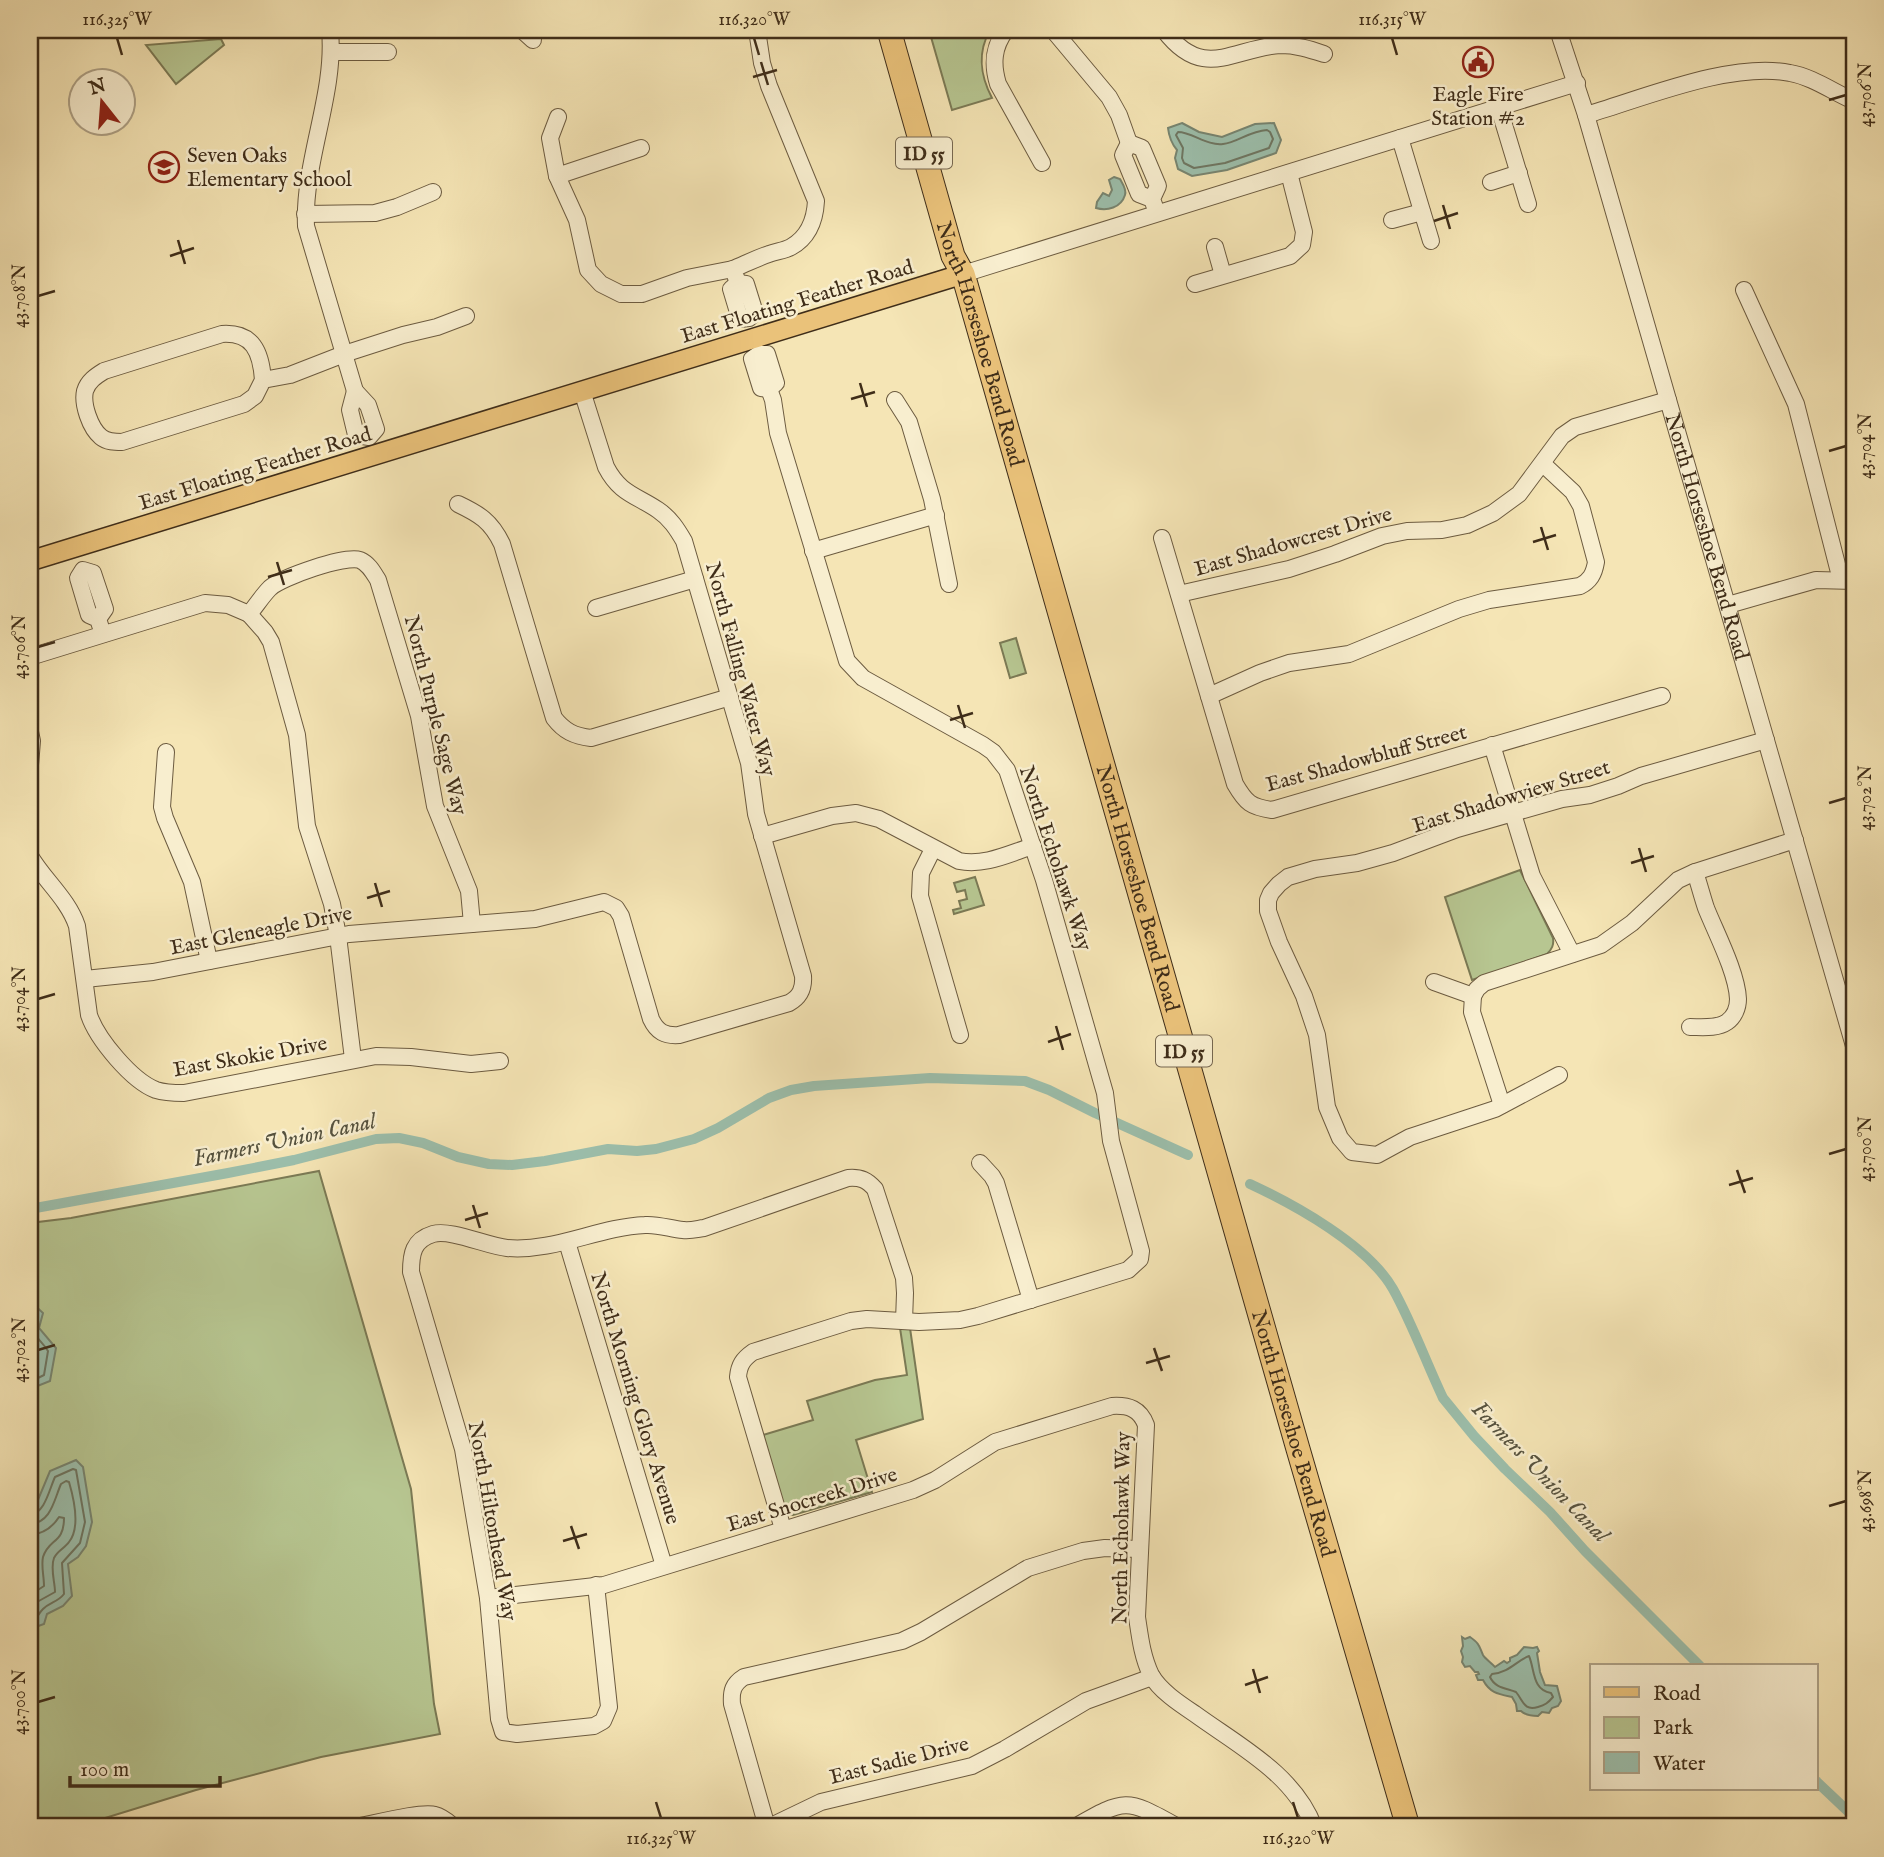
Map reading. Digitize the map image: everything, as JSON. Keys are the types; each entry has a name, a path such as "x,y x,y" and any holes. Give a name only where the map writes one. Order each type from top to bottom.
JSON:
{"highway":[{"name":"North Horseshoe Bend Road","path":"889,30 953,256 962,274 1408,1827"}],"main road":[{"name":"East Floating Feather Road","path":"30,561 372,446 757,346 962,274"}],"street":[{"path":"330,30 331,52 306,214 309,237 355,391 368,405 376,429 372,446"},
{"path":"558,117 550,138 557,176 577,220 588,270 601,284 621,294 642,294 687,278 736,276 767,254 790,248 806,235 815,213 816,201 768,86 757,30"},
{"path":"1006,30 997,45 994,57 998,84 1042,163"},
{"path":"1053,30 1109,97 1129,143 1142,148 1158,186 1155,206"},
{"path":"1164,30 1184,50 1209,59 1224,59 1280,46 1303,47 1324,54"},
{"name":"North Horseshoe Bend Road","path":"1558,30 1577,83 1854,1046"},
{"path":"331,52 388,52"},
{"path":"1586,115 1688,84 1733,73 1764,70 1792,73 1854,101"},
{"name":"East Floating Feather Road","path":"962,274 1155,206 1289,173 1577,83"},
{"path":"1499,108 1528,204"},
{"path":"1400,138 1431,241"},
{"path":"557,176 641,148"},
{"path":"1195,284 1290,256 1302,245 1304,232 1289,173"},
{"path":"1492,182 1519,173"},
{"path":"306,214 375,213 433,192"},
{"path":"1392,220 1422,212"},
{"path":"1215,247 1223,275"},
{"path":"736,276 731,289 740,319 749,318 757,346"},
{"path":"1728,605 1805,583 1828,579 1848,580 1796,404 1744,290"},
{"path":"263,380 290,375 345,354 466,316"},
{"path":"236,333 248,338 255,348 263,380 255,396 244,404 122,442 110,442 100,436 92,425 85,404 85,391 92,379 104,371 222,334 236,333"},
{"name":"North Echohawk Way","path":"757,346 752,359 761,388 769,389 773,400 778,433 847,661 854,671 871,683 993,752 1007,770 1044,880 1105,1093 1111,1141 1141,1244 1140,1259 1128,1270 1031,1300"},
{"name":"North Falling Water Way","path":"582,391 611,478 626,492 660,511 676,526 684,541 749,763 756,814 804,984 797,999 776,1007 679,1035 662,1033"},
{"path":"895,400 909,422 936,515 949,584"},
{"name":"East Shadowcrest Drive","path":"1179,594 1289,569 1382,536 1467,525 1493,513 1519,494 1562,436 1575,427 1668,400"},
{"path":"1162,538 1209,696 1289,663 1349,654 1459,608 1489,600 1587,583 1596,562 1581,506 1573,492 1543,464"},
{"path":"458,504 480,514 502,544 554,718 561,727 570,733 591,738 730,697"},
{"path":"813,551 936,515"},
{"path":"76,547 83,570 93,573 105,609 100,627"},
{"name":"North Purple Sage Way","path":"249,614 280,580 343,560 362,561 372,568 419,716 435,806 469,891 472,924"},
{"path":"596,608 695,579"},
{"path":"30,657 100,627 205,603 228,605 249,614 265,632 271,642 294,724 307,827 328,893 338,936 353,1059"},
{"name":"East Shadowbluff Street","path":"1209,696 1235,784 1243,798 1251,805 1272,810 1662,696"},
{"path":"30,732 30,765"},
{"name":"East Shadowview Street","path":"1502,1105 1410,1137 1377,1155 1352,1152 1340,1138 1327,1107 1317,1035 1304,996 1268,911 1271,893 1288,877 1393,853 1457,829 1562,799 1590,795 1642,776 1766,740"},
{"path":"1492,745 1532,876 1572,954"},
{"path":"166,752 162,807 164,818 192,882 209,961"},
{"path":"762,836 832,816 856,813 879,819 933,849 971,864 983,863 1033,846"},
{"path":"1559,1075 1502,1105 1472,1012 1473,996 1477,989 1484,983 1601,945 1632,923 1678,880 1695,872 1795,840"},
{"path":"933,849 921,873 920,896 960,1035"},
{"path":"30,856 74,915 85,979"},
{"path":"1690,1027 1726,1023 1735,1014 1738,1003 1737,990 1695,872"},
{"name":"East Gleneagle Drive","path":"85,979 153,972 338,936 535,919 604,902 616,908 621,916 651,1019 655,1028 662,1033"},
{"name":"East Skokie Drive","path":"85,979 89,1015 103,1042 136,1077 153,1089 169,1093 184,1093 376,1056 471,1064 500,1061"},
{"path":"1434,982 1473,996"},
{"path":"783,1529 738,1377 741,1363 753,1352 851,1321 960,1320 1031,1300 996,1183 980,1163"},
{"path":"567,1242 592,1234 647,1225 686,1231 704,1228 848,1178 858,1177 868,1180 875,1189 904,1279 904,1321"},
{"name":"North Hiltonhead Way","path":"567,1242 536,1248 506,1248 442,1232 430,1234 419,1241 411,1254 411,1272 463,1448 488,1598 499,1719 503,1732 517,1734 594,1726 603,1721 609,1707 596,1585"},
{"name":"North Morning Glory Avenue","path":"567,1242 664,1566"},
{"name":"East Snocreek Drive","path":"488,1598 604,1585 913,1490 935,1480 995,1442 1112,1406 1135,1409"},
{"name":"North Echohawk Way","path":"1135,1409 1143,1416 1146,1425 1137,1617 1141,1647 1152,1677 1183,1706 1283,1779 1302,1800 1314,1827"},
{"path":"768,1827 732,1704 733,1687 744,1677 902,1640 921,1632 1028,1568 1083,1551 1105,1548 1140,1549"},
{"name":"East Sadie Drive","path":"768,1827 821,1802 972,1766 1086,1701 1152,1677"},
{"path":"1084,1825 1114,1807 1126,1804 1140,1806 1178,1827"},
{"path":"356,1827 433,1814 454,1827"}],"green space":[{"path":"929,30 990,30 983,47 982,64 992,98 952,110"},
{"path":"221,39 224,45 176,84 146,45"},
{"path":"1016,638 1026,673 1010,678 1000,643"},
{"path":"1520,870 1553,938 1552,947 1547,954 1472,980 1445,897"},
{"path":"975,877 984,905 954,914 953,910 961,908 959,901 967,899 965,890 957,892 954,883"},
{"path":"319,1171 411,1489 434,1704 440,1734 321,1757 196,1790 76,1827 30,1827 30,1223 71,1218"},
{"path":"900,1328 910,1328 923,1419 856,1440 872,1492 793,1515 786,1514 763,1435 813,1420 807,1401 875,1380 907,1375"}],"water":[{"path":"1182,123 1199,132 1222,137 1255,124 1274,123 1281,140 1276,153 1227,170 1192,176 1178,169 1175,158 1177,150 1169,134 1168,128"},
{"path":"1114,177 1120,179 1124,186 1123,199 1113,208 1096,208 1103,193 1109,196 1112,190 1109,180"},
{"path":"30,1301 43,1313 39,1328 56,1348 50,1381 30,1389"},
{"path":"76,1460 83,1467 92,1522 86,1546 78,1557 68,1564 72,1596 63,1606 47,1614 44,1624 30,1629 30,1510 35,1507 50,1471"},
{"path":"1462,1637 1470,1637 1476,1641 1484,1656 1495,1667 1504,1661 1510,1661 1510,1658 1524,1647 1537,1647 1540,1672 1545,1685 1557,1686 1561,1701 1558,1706 1552,1708 1549,1713 1542,1712 1538,1716 1517,1711 1512,1697 1492,1690 1483,1680 1478,1680 1478,1672 1470,1666 1465,1667 1462,1662"}],"waterway":[{"name":"Farmers Union Canal","path":"30,1209 294,1160 376,1139 399,1138 423,1143 458,1157 489,1164 512,1165 608,1149 656,1149 694,1139 769,1098 791,1090 930,1078 1025,1081 1188,1155"},
{"name":"Farmers Union Canal","path":"1250,1184 1329,1228 1349,1242 1382,1273 1400,1302 1443,1398 1505,1469 1698,1664"},
{"name":"Farmers Union Canal","path":"1818,1783 1854,1817"}],"place":[{"name":"Eagle Fire Station #2","path":"1478,62"},
{"name":"Seven Oaks Elementary School","path":"164,167"}]}
